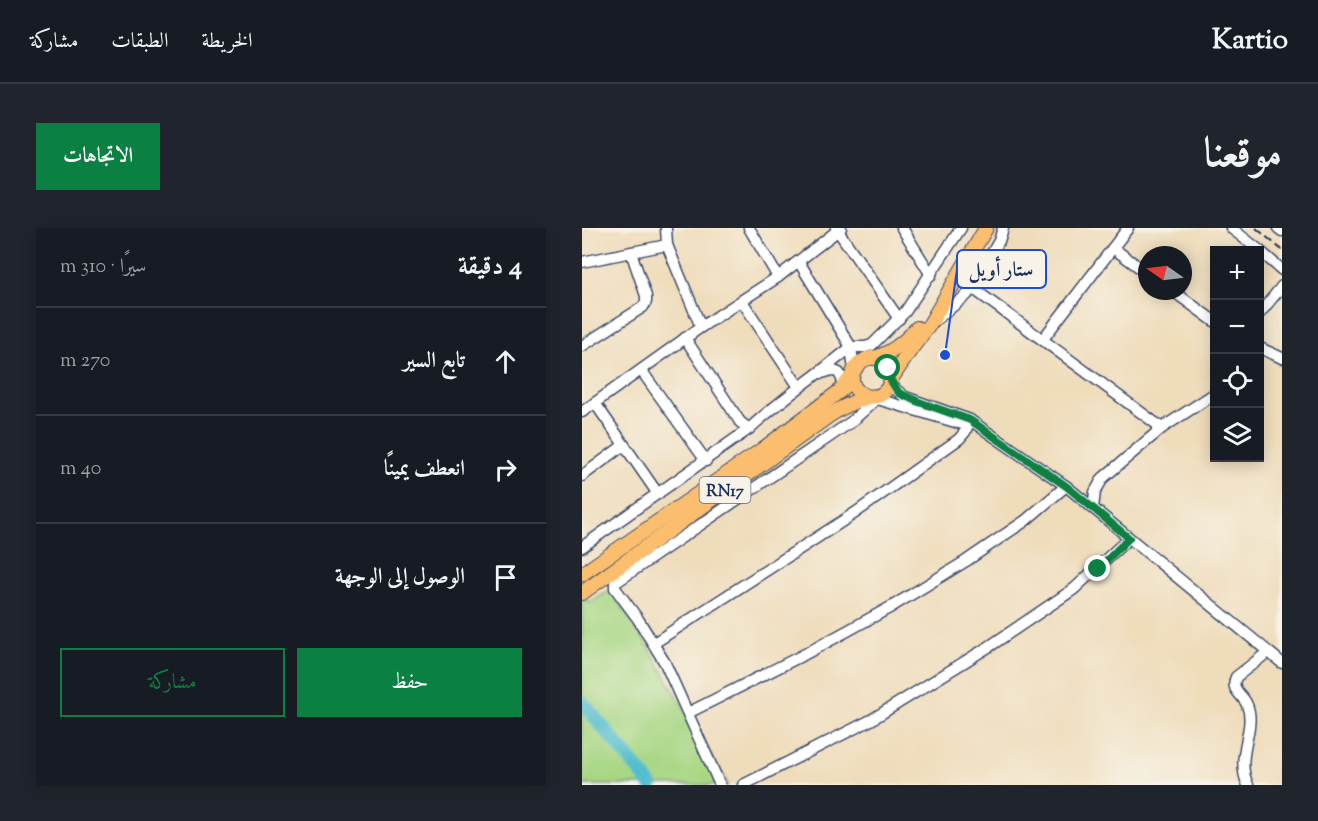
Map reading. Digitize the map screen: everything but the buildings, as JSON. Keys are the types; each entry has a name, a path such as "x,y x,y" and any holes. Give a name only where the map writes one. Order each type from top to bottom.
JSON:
{"main road":[{"name":"RN17","path":"582,573 686,503 840,391 853,377 863,360 892,351 905,341 925,317 976,228"},
{"path":"853,377 858,391 876,397 891,380 930,324 986,228"},
{"path":"871,358 879,360 888,368 891,380"},
{"name":"RN17","path":"584,592 830,415 855,403 876,397"}],"street":[{"path":"666,228 667,245 701,327"},
{"path":"749,228 778,277"},
{"path":"902,228 931,275"},
{"path":"582,547 706,461 851,347 868,346 886,332 931,275 961,228"},
{"path":"930,324 960,302 999,241 1003,228"},
{"path":"1043,339 1128,228"},
{"path":"1231,228 1253,246"},
{"path":"1278,228 1282,231"},
{"path":"582,412 685,338 799,262 838,229 898,319"},
{"path":"582,262 667,245"},
{"path":"1113,248 1138,266"},
{"path":"582,345 643,307 646,302 631,252"},
{"path":"1264,255 1282,270"},
{"path":"582,271 602,258"},
{"path":"799,262 851,347 855,403 855,412 851,422"},
{"path":"1264,308 1282,286"},
{"path":"971,287 1162,428"},
{"path":"1186,300 1210,317"},
{"path":"742,301 799,387"},
{"path":"886,332 881,344 885,349 892,351"},
{"path":"685,338 740,422 749,429"},
{"path":"851,347 871,358"},
{"path":"1264,351 1282,358"},
{"path":"641,370 706,461"},
{"path":"819,374 832,370 839,373 843,381 840,391"},
{"path":"891,380 895,389 905,397 986,431 1066,486 1282,663"},
{"path":"720,785 654,643 615,588 615,583 851,422 876,397 969,423"},
{"path":"1093,508 1095,492 1103,478 1162,428 1210,397"},
{"path":"595,402 658,495"},
{"path":"654,643 855,513 959,440 969,423"},
{"path":"582,476 624,445"},
{"path":"688,713 853,629 926,586 1025,521 1066,486"},
{"path":"743,785 870,720 972,658 1074,589 1129,538"},
{"path":"1248,785 1244,777 1243,758 1249,726 1248,709 1246,702 1236,691 1234,683 1236,677 1268,652"}],"green space":[{"path":"611,590 647,644 728,785 582,785 582,594 589,603"}],"waterway":[{"path":"582,702 651,785"}],"railway":[{"path":"1256,228 1282,250"}],"place":[{"name":"ستار أويل","path":"945,355"}],"route":[{"path":"888,368 891,381 899,393 970,420 1066,486 1129,538 1098,569"}]}
